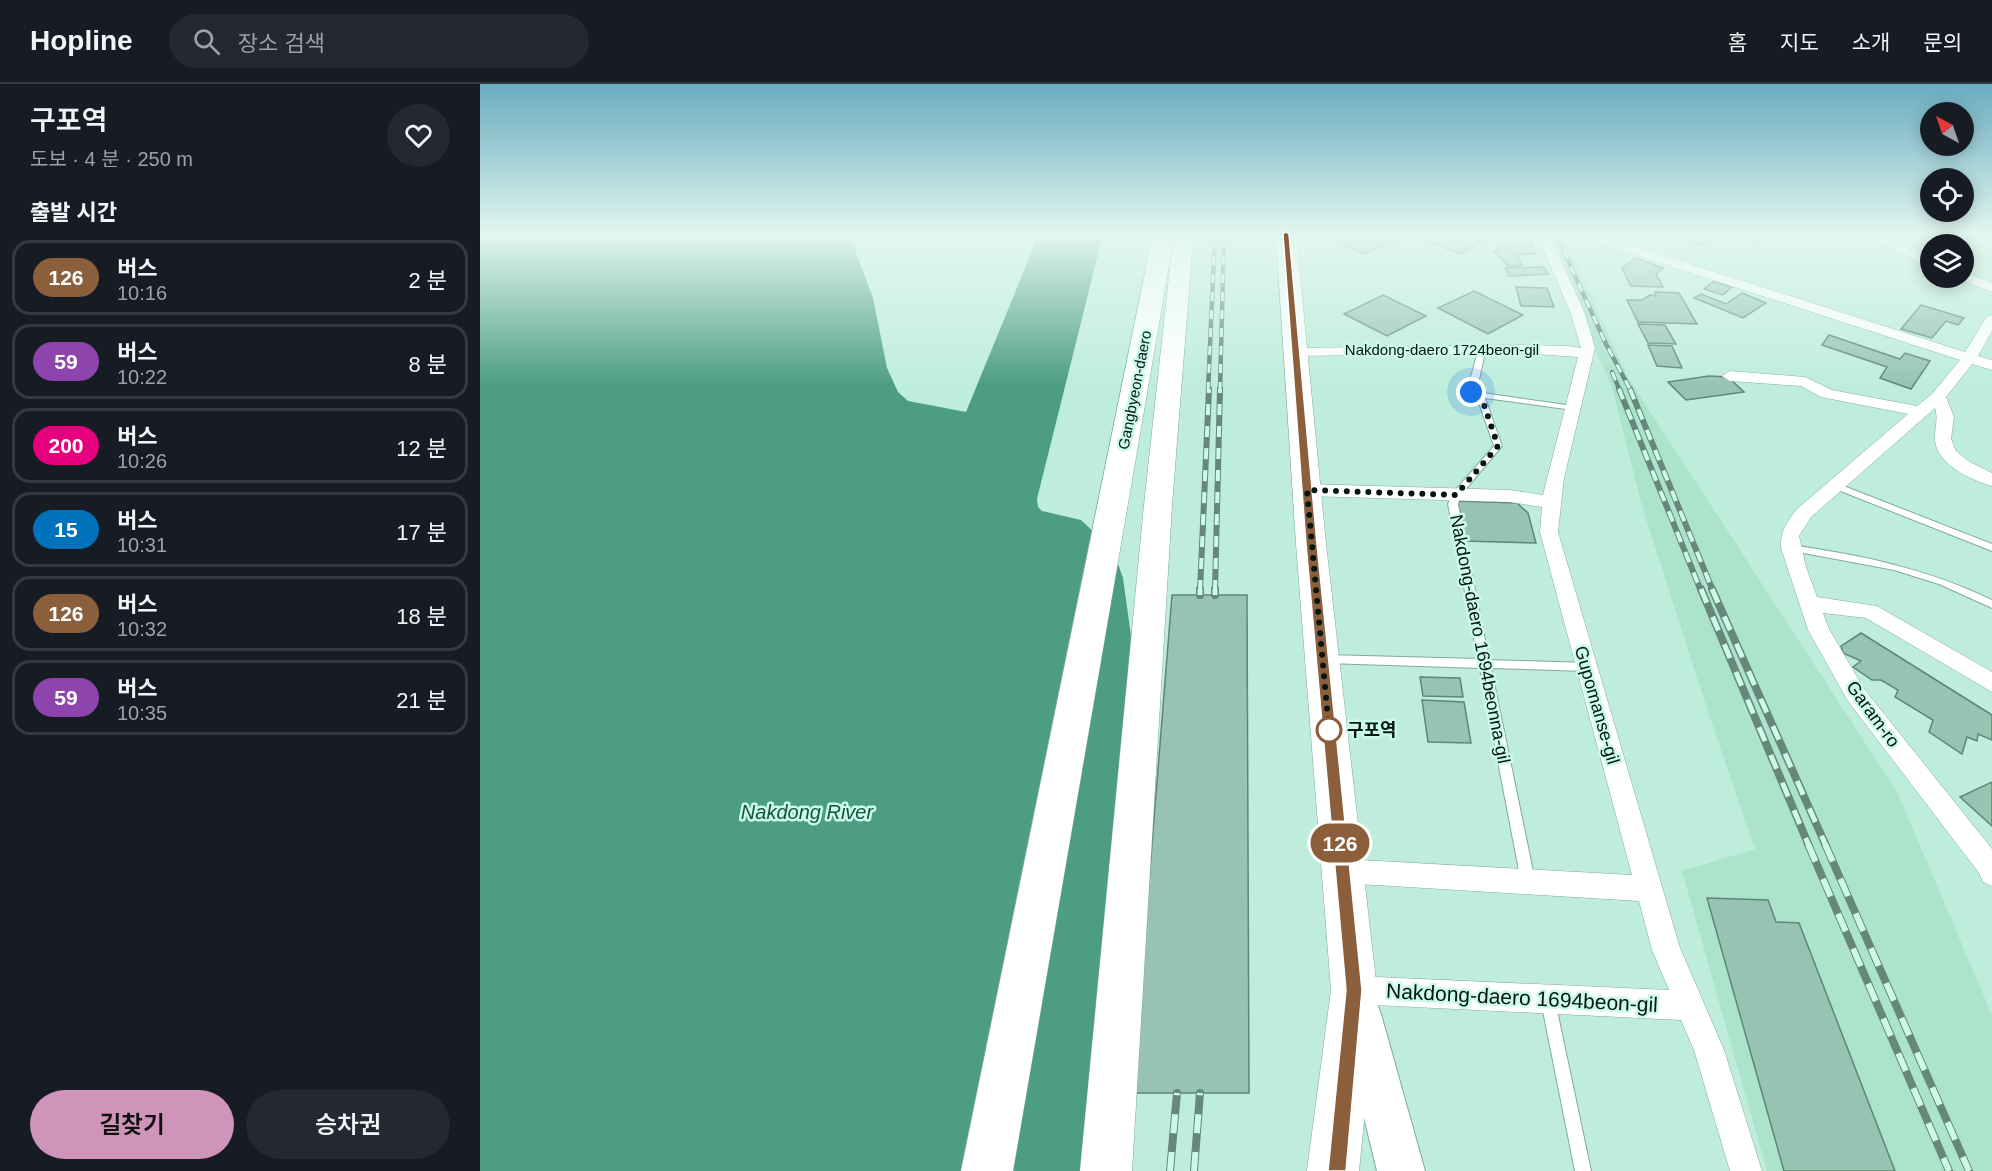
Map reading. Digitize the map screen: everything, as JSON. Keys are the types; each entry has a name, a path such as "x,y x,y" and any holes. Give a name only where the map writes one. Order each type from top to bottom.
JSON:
{"main road":[{"name":"Gangbyeon-daero","path":"987,1171 1155,285"},
{"name":"Gangbyeon-daero","path":"1106,1171 1158,506 1179,285"},
{"path":"1290,285 1322,659 1354,990 1401,1171"},
{"path":"1335,1171 1354,990"}],"street":[{"name":"Gupomanse-gil","path":"1565,285 1587,340 1587,354 1551,502 1550,532 1666,950 1709,1050 1746,1171"},
{"path":"1741,285 1992,365"},
{"path":"1791,542 1798,520 1938,397 1969,358 1992,319"},
{"name":"Nakdong-daero 1724beon-gil","path":"1295,352 1482,349 1568,350 1587,354"},
{"path":"1730,376 1805,382 1827,394 1921,412"},
{"path":"1938,397 1947,418 1943,437 1944,446 1949,454 1958,462 1992,480"},
{"path":"1307,490 1509,496 1551,502"},
{"name":"Garam-ro","path":"1791,542 1796,567 1819,630 1856,695 1991,867"},
{"path":"1810,604 1870,610 1992,682"},
{"path":"1342,872 1649,890"},
{"name":"Nakdong-daero 1694beon-gil","path":"1354,990 1690,1006"}],"lane":[{"name":"Nakdong-daero 1694beonna-gil","path":"1482,349 1471,392 1482,399 1498,446 1456,495 1453,504 1528,882"},
{"path":"1476,394 1573,408"},
{"path":"1836,486 1992,548"},
{"path":"1791,542 1920,572 1992,604"},
{"path":"1322,659 1586,667"},
{"path":"1548,999 1583,1171"}],"shaded area":[{"path":"1566,285 1586,285 1627,376 1897,792 1992,1015 1992,1171 1767,1171 1682,871 1755,849 1642,506 1612,387"}],"water":[{"name":"Nakdong River","path":"480,285 868,285 873,298 887,368 898,392 908,401 966,412 1018,285 1090,285 1037,499 1038,507 1042,511 1081,520 1113,550 1123,578 1135,665 1126,1171 480,1171"}],"building":[{"path":"1662,285 1663,287 1631,286"},
{"path":"1709,285 1732,287 1723,295 1704,289"},
{"path":"1516,287 1547,288 1554,307 1521,306"},
{"path":"1474,291 1523,315 1488,334 1438,308"},
{"path":"1655,292 1679,293 1697,324 1638,322 1627,300 1642,300 1650,295 1656,296"},
{"path":"1742,293 1766,303 1743,318 1694,298 1701,294 1726,304"},
{"path":"1383,295 1426,316 1387,336 1344,314"},
{"path":"1921,305 1964,318 1958,325 1946,321 1932,338 1901,329"},
{"path":"1638,324 1665,325 1676,344 1648,343"},
{"path":"1829,335 1900,359 1905,353 1930,361 1911,389 1880,378 1887,367 1822,345"},
{"path":"1648,345 1672,346 1682,368 1657,366"},
{"path":"1709,376 1728,377 1744,392 1686,400 1668,382"},
{"path":"1458,501 1517,503 1528,513 1536,543 1465,541"},
{"path":"1172,595 1247,595 1249,1093 1132,1093"},
{"path":"1861,633 1992,715 1992,740 1978,734 1977,741 1967,737 1962,754 1929,732 1933,720 1895,697 1898,690 1881,680 1872,680 1853,667 1861,661 1843,653 1841,646"},
{"path":"1420,677 1460,678 1463,697 1423,696"},
{"path":"1422,700 1464,702 1471,743 1428,742"},
{"path":"1992,782 1992,826 1960,797"},
{"path":"1707,898 1768,900 1776,922 1799,923 1895,1171 1784,1171"}],"railway":[{"path":"1208,391 1213,285"},
{"path":"1220,391 1223,285"},
{"path":"1579,285 1630,390"},
{"path":"1612,372 1620,391"},
{"path":"1200,591 1209,389"},
{"path":"1215,591 1220,389"},
{"path":"1619,389 1701,591"},
{"path":"1630,390 1713,591"},
{"path":"1701,589 1809,846"},
{"path":"1712,589 1826,846"},
{"path":"1808,844 1949,1171"},
{"path":"1825,844 1969,1171"},
{"path":"1170,1171 1177,1093"},
{"path":"1194,1171 1200,1093"}],"bus line":[{"name":"126","path":"1290,285 1311,544 1354,990 1337,1171"}],"place":[{"name":"구포역","path":"1329,730"}],"route":[{"path":"1329,730 1307,490 1456,495 1498,446 1482,399 1471,392"}]}
